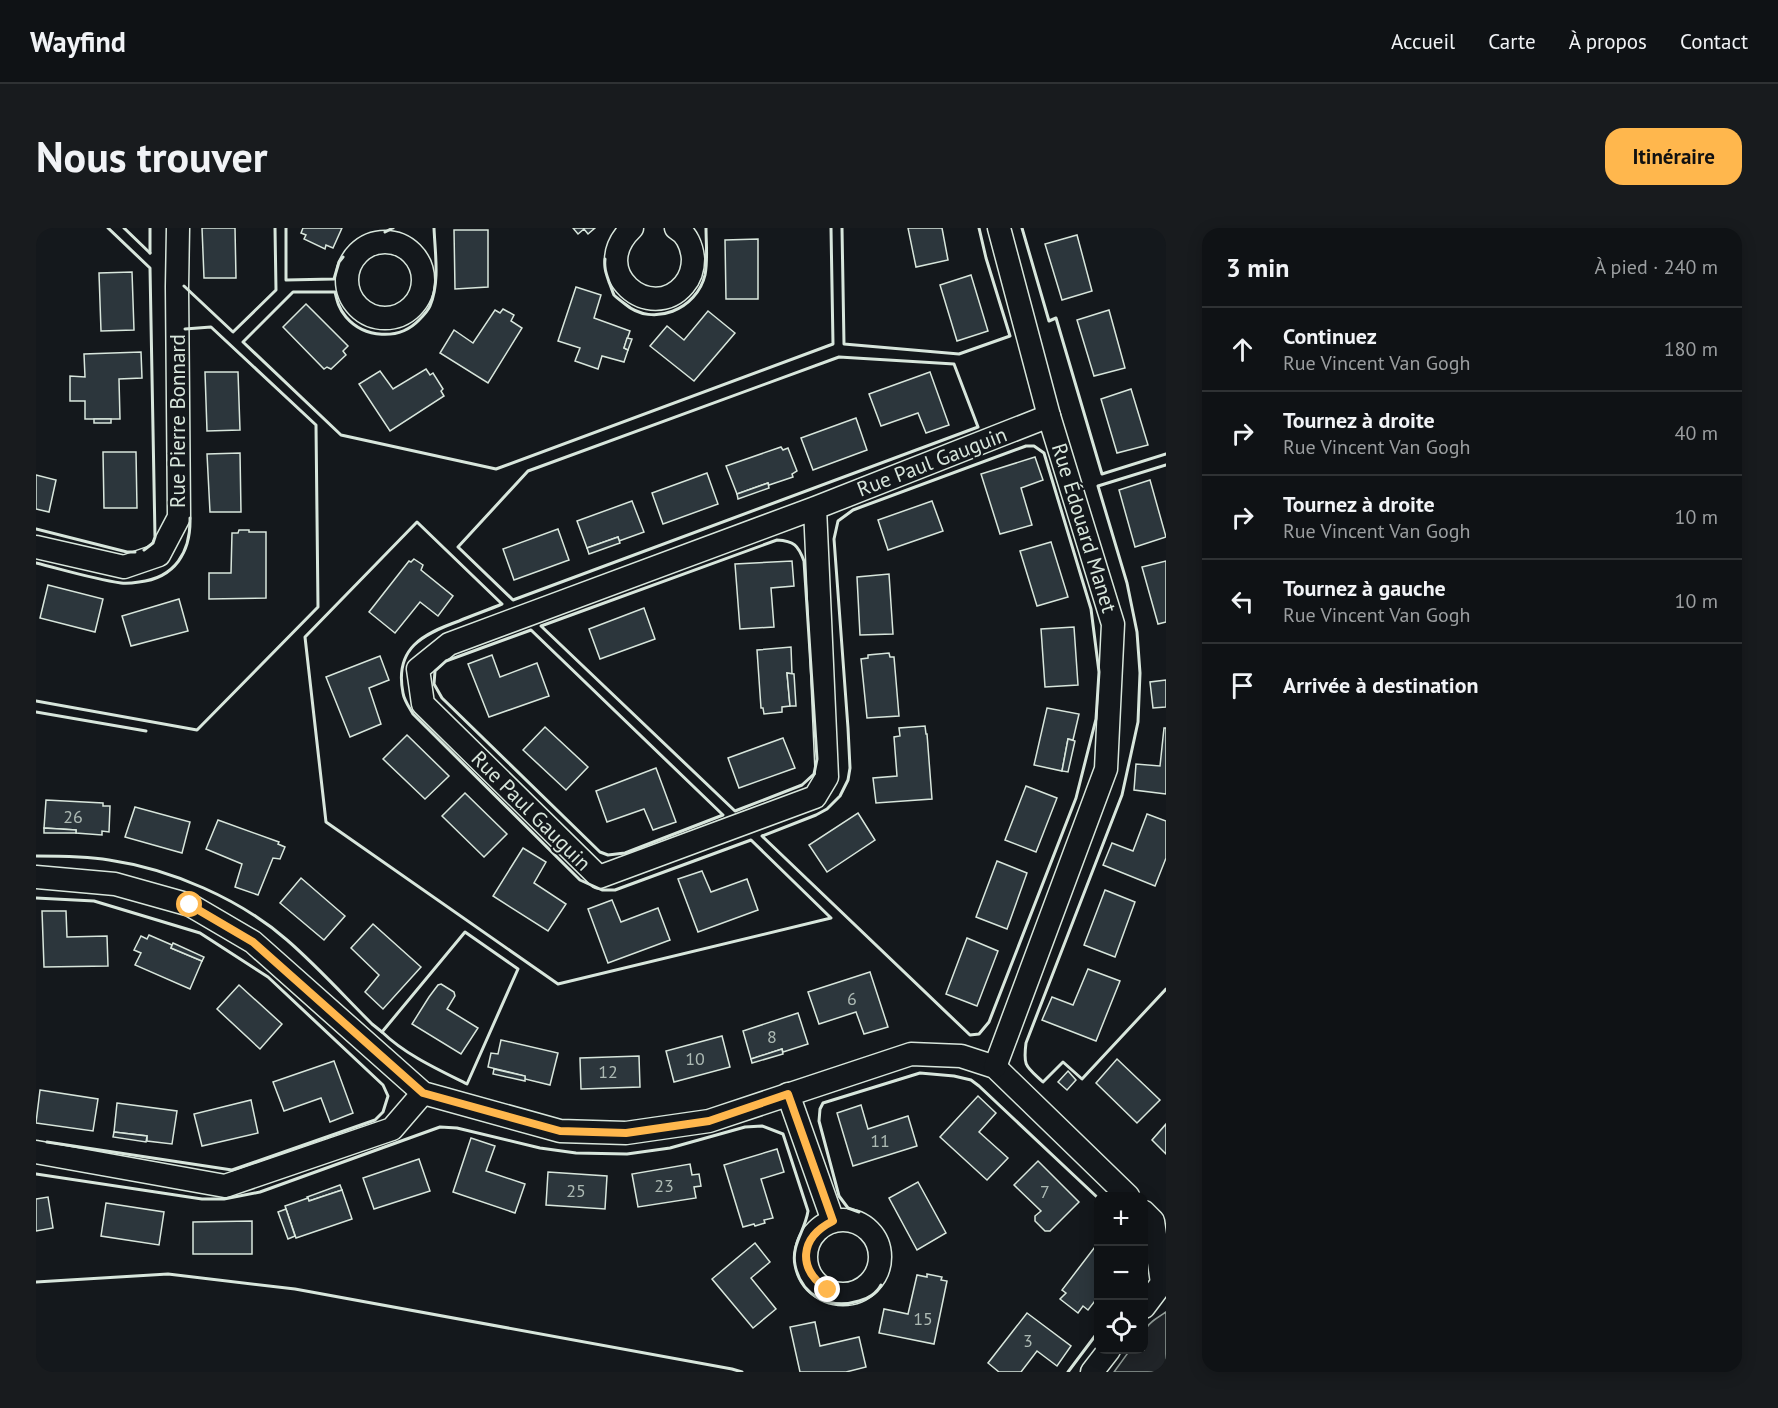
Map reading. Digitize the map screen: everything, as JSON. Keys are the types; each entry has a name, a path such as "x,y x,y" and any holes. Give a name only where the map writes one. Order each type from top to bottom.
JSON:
{"street":[{"name":"Rue Pierre Bonnard","path":"36,548 124,567 159,555 179,517 178,228"},
{"path":"632,228 617,249 618,275 625,286 635,294 647,298 660,298 672,294 690,277 693,252 688,240 679,229"},
{"name":"Rue Édouard Manet","path":"996,1067 1106,769 1113,624 1049,416 999,228"},
{"name":"Rue Paul Gauguin","path":"815,508 827,777 815,797 598,877 423,704 418,669 450,644 815,508 1049,416"},
{"path":"36,877 115,884 190,905 253,942 423,1093 560,1131 626,1133 709,1121 910,1054 961,1056 996,1067 1123,1192"},
{"path":"36,1152 225,1186 392,1129 423,1093"},
{"path":"788,1094 833,1221"},
{"path":"1148,1216 1153,1221 1164,1283 1148,1301"},
{"path":"1092,1372 1106,1354"}],"shaded area":[{"path":"1166,1312 1166,1372 1114,1372 1127,1354 1148,1354 1148,1325"}],"building":[{"path":"202,228 235,228 236,278 204,278"},
{"path":"303,228 342,228 333,248 326,245 325,249 304,239 306,235 301,233"},
{"path":"573,228 595,228 588,234 584,229 578,234"},
{"path":"908,228 942,228 948,260 916,267"},
{"path":"454,230 488,230 488,287 455,289"},
{"path":"1077,235 1092,291 1062,300 1045,244"},
{"path":"758,239 758,299 726,299 725,240"},
{"path":"132,272 134,330 101,331 99,273"},
{"path":"971,275 988,331 957,341 940,285"},
{"path":"576,287 601,295 594,318 630,331 624,348 628,350 624,362 602,356 598,369 575,361 580,348 558,341"},
{"path":"306,304 348,346 343,351 346,355 331,369 327,367 324,369 283,327"},
{"path":"503,309 514,315 511,321 522,328 488,383 440,353 454,330 473,343 495,310 500,313"},
{"path":"1109,310 1125,368 1094,376 1077,320"},
{"path":"708,311 735,333 694,381 650,346 667,326 684,340"},
{"path":"627,338 632,339 628,350 624,348"},
{"path":"141,352 142,378 119,379 120,419 85,419 85,401 70,401 70,376 85,377 84,354"},
{"path":"426,369 430,375 433,373 443,389 441,391 444,396 390,431 359,384 380,371 393,389"},
{"path":"205,372 238,372 240,430 207,431"},
{"path":"930,372 949,425 926,433 918,413 881,426 869,394"},
{"path":"1131,389 1148,445 1117,453 1101,399"},
{"path":"856,418 867,450 813,470 801,438"},
{"path":"94,419 111,419 111,423 94,423"},
{"path":"781,447 783,450 788,448 797,471 792,474 793,477 737,494 726,466"},
{"path":"103,452 136,452 137,508 104,508"},
{"path":"240,453 241,512 210,512 207,454"},
{"path":"1035,457 1043,480 1021,488 1032,525 1000,534 981,474"},
{"path":"707,473 718,504 663,524 652,493"},
{"path":"36,475 56,480 49,512 36,509"},
{"path":"1150,480 1166,537 1135,547 1119,490"},
{"path":"768,483 769,488 738,499 737,494"},
{"path":"632,501 644,532 619,541 618,537 587,548 577,521"},
{"path":"932,501 943,531 888,550 878,520"},
{"path":"558,529 569,560 514,580 503,549"},
{"path":"239,530 266,532 266,598 209,599 209,573 231,573 232,533 238,533"},
{"path":"618,537 620,543 589,554 587,548"},
{"path":"1051,542 1068,597 1037,606 1020,551"},
{"path":"414,559 423,565 421,570 453,596 438,616 420,602 395,633 369,612 409,561"},
{"path":"792,561 794,586 771,588 774,627 740,629 735,564"},
{"path":"1166,561 1166,622 1158,624 1142,567"},
{"path":"889,574 893,634 860,635 857,577"},
{"path":"48,585 103,599 95,632 40,618"},
{"path":"179,599 188,631 131,646 122,616"},
{"path":"644,608 655,639 600,659 589,629"},
{"path":"1074,627 1078,685 1045,687 1041,629"},
{"path":"791,647 792,674 787,673 790,706 782,707 782,712 764,714 761,708 757,650"},
{"path":"889,653 890,657 894,657 899,716 867,718 861,659 868,658 868,655"},
{"path":"492,655 500,677 537,663 549,696 489,717 468,664"},
{"path":"380,656 389,680 369,688 381,724 350,737 326,677"},
{"path":"787,673 794,674 796,706 790,706"},
{"path":"1166,680 1166,707 1153,708 1150,682"},
{"path":"1047,708 1079,714 1073,740 1068,739 1062,771 1034,765"},
{"path":"925,726 932,799 876,803 873,778 897,776 894,737 900,736 899,728"},
{"path":"545,727 588,767 566,790 523,750"},
{"path":"1164,728 1166,728 1166,794 1134,790 1136,764 1160,766"},
{"path":"407,735 449,776 425,799 383,759"},
{"path":"783,738 795,768 739,788 728,758"},
{"path":"1068,739 1075,741 1068,772 1062,771"},
{"path":"656,768 676,822 653,830 644,809 607,822 596,791"},
{"path":"1026,786 1057,798 1036,852 1005,840"},
{"path":"465,793 507,834 484,857 442,816"},
{"path":"46,800 103,803 103,806 110,806 109,832 102,831 102,835 76,833 76,830 44,828"},
{"path":"135,807 190,822 182,853 125,837"},
{"path":"858,813 875,840 827,872 809,845"},
{"path":"1147,814 1166,821 1166,858 1155,886 1103,865 1112,843 1133,851"},
{"path":"218,820 279,842 278,844 285,847 280,859 273,858 258,895 235,887 242,864 206,849"},
{"path":"44,828 76,830 76,833 44,833"},
{"path":"523,848 546,862 534,883 566,904 548,931 493,896"},
{"path":"997,861 1027,873 1007,929 976,917"},
{"path":"702,871 711,892 747,879 758,910 698,932 678,879"},
{"path":"301,878 345,916 324,940 280,903"},
{"path":"1105,890 1135,902 1115,957 1084,945"},
{"path":"612,900 621,922 658,908 670,940 608,963 588,909"},
{"path":"42,911 66,911 67,937 107,936 108,966 44,967"},
{"path":"373,924 421,967 383,1009 365,992 379,975 351,948"},
{"path":"149,935 172,945 171,948 202,961 190,989 135,965 141,953 134,950 141,936 147,939"},
{"path":"967,938 998,951 977,1006 946,994"},
{"path":"173,943 204,957 202,961 171,948"},
{"path":"1088,969 1120,981 1096,1041 1042,1020 1052,997 1073,1005"},
{"path":"870,972 888,1027 864,1034 856,1012 819,1024 808,992"},
{"path":"441,984 454,992 455,996 447,1009 478,1028 461,1054 412,1024 429,997"},
{"path":"239,985 282,1024 260,1049 217,1009"},
{"path":"798,1013 808,1044 751,1059 743,1031"},
{"path":"722,1036 730,1067 674,1082 666,1051"},
{"path":"501,1040 558,1053 550,1085 488,1067 491,1053 498,1054"},
{"path":"782,1049 783,1054 752,1063 751,1059"},
{"path":"639,1056 640,1087 581,1089 580,1058"},
{"path":"1117,1059 1160,1100 1137,1123 1096,1083"},
{"path":"334,1061 353,1113 330,1122 321,1098 284,1111 273,1082"},
{"path":"494,1069 525,1076 525,1081 493,1074"},
{"path":"1068,1071 1076,1080 1067,1090 1058,1082"},
{"path":"40,1090 98,1099 93,1131 36,1123"},
{"path":"978,1096 996,1113 979,1132 1008,1158 987,1180 940,1137"},
{"path":"251,1100 258,1133 202,1146 194,1114"},
{"path":"117,1103 177,1111 172,1144 147,1141 147,1136 114,1132"},
{"path":"861,1105 868,1129 908,1116 917,1146 853,1166 837,1113"},
{"path":"1166,1124 1166,1154 1152,1140"},
{"path":"114,1132 147,1136 146,1142 113,1137"},
{"path":"471,1138 495,1146 486,1171 525,1184 515,1213 453,1192"},
{"path":"777,1149 784,1172 761,1179 773,1218 764,1220 765,1223 755,1226 754,1224 743,1227 724,1165"},
{"path":"419,1159 430,1191 374,1209 363,1178"},
{"path":"1038,1161 1079,1202 1050,1231 1045,1231 1035,1221 1035,1216 1041,1211 1014,1185"},
{"path":"690,1164 692,1175 699,1174 701,1186 694,1187 696,1198 638,1207 632,1174"},
{"path":"548,1172 607,1176 605,1209 546,1205"},
{"path":"918,1182 946,1233 917,1250 889,1198"},
{"path":"340,1185 342,1190 309,1201 307,1197"},
{"path":"342,1190 352,1219 296,1238 285,1206"},
{"path":"48,1197 53,1228 36,1231 36,1199"},
{"path":"106,1203 164,1212 159,1245 101,1236"},
{"path":"286,1209 295,1236 288,1239 278,1212"},
{"path":"252,1221 252,1254 193,1254 193,1222"},
{"path":"755,1243 770,1262 751,1278 776,1309 753,1328 712,1279"},
{"path":"1094,1248 1094,1302 1088,1310 1083,1306 1078,1313 1060,1299 1066,1293 1062,1290"},
{"path":"927,1274 942,1277 941,1280 947,1281 934,1344 879,1333 884,1309 908,1314 917,1275 927,1277"},
{"path":"1027,1313 1071,1346 1057,1366 1037,1351 1021,1372 999,1372 988,1363"},
{"path":"815,1322 820,1346 859,1337 866,1367 846,1372 800,1372 790,1327"}],"wall":[{"path":"108,228 150,268 155,537 153,543 144,550"},
{"path":"124,228 150,253"},
{"path":"150,228 150,253"},
{"path":"184,286 233,332 276,290 275,228"},
{"path":"286,228 286,280 334,279 339,262 343,257"},
{"path":"385,232 393,228"},
{"path":"434,228 436,267 433,297 427,312 411,327 392,334 372,333 353,324 346,317 340,308 335,292 293,292 243,342 341,435 496,469 833,344 831,228"},
{"path":"605,259 614,295 621,301 636,311 648,314 672,311 693,297 705,275 706,228"},
{"path":"842,228 844,344 959,354 1010,336 979,228"},
{"path":"1022,228 1049,321 1056,318 1102,474 1166,454"},
{"path":"36,701 197,730 318,607 316,425 211,327 185,329"},
{"path":"839,357 954,364 978,427 513,600 458,547 528,471 839,357"},
{"path":"1026,446 1034,446 1044,453 1091,609 1099,672 1096,719 1076,798 989,1022 979,1034 970,1035 762,836 827,809 840,796 848,780 850,768 848,728 834,539 838,521 853,510 1026,446"},
{"path":"1166,465 1098,486 1127,583 1137,632 1140,673 1138,722 1122,795 1026,1043 1027,1066 1043,1082 1063,1062 1082,1079 1166,989"},
{"path":"36,563 121,583 152,579 171,569 184,552 188,542 190,518"},
{"path":"417,522 502,604 434,631 414,645 407,654 401,678 406,701 413,714 580,880 602,890 615,890 751,840 831,918 558,984 326,822 305,637 417,522"},
{"path":"36,529 127,552 135,552"},
{"path":"777,540 788,541 795,545 804,561 817,759 814,774 802,785 735,811 541,626 777,540"},
{"path":"531,630 723,815 625,853 608,855 600,852 442,698 434,684 435,671 446,661 531,630"},
{"path":"36,712 146,731"},
{"path":"36,856 91,858 133,864 180,878 226,899 248,911 287,940 382,1032"},
{"path":"36,898 94,901 200,933 268,977 383,1085 388,1096 383,1112 375,1120 232,1170 47,1142"},
{"path":"465,932 518,969 467,1084 412,1055 382,1032 465,932"},
{"path":"859,1212 848,1208 839,1196 819,1121 820,1109 823,1103 920,1073 971,1080 1094,1194"},
{"path":"36,1174 202,1199 224,1199 260,1192 440,1127 457,1128 540,1148 576,1153 627,1154 670,1148 745,1127 762,1126 783,1134 808,1211 794,1258 798,1276 803,1285 818,1298 838,1304 866,1299 881,1285"},
{"path":"36,1282 168,1274 295,1289 742,1372"},
{"path":"1068,1372 1094,1337"}],"route":[{"path":"190,905 253,942 423,1093 560,1131 626,1133 709,1121 788,1094 833,1221 821,1227 812,1236 807,1248 806,1260 809,1273 817,1283 828,1290"}]}
